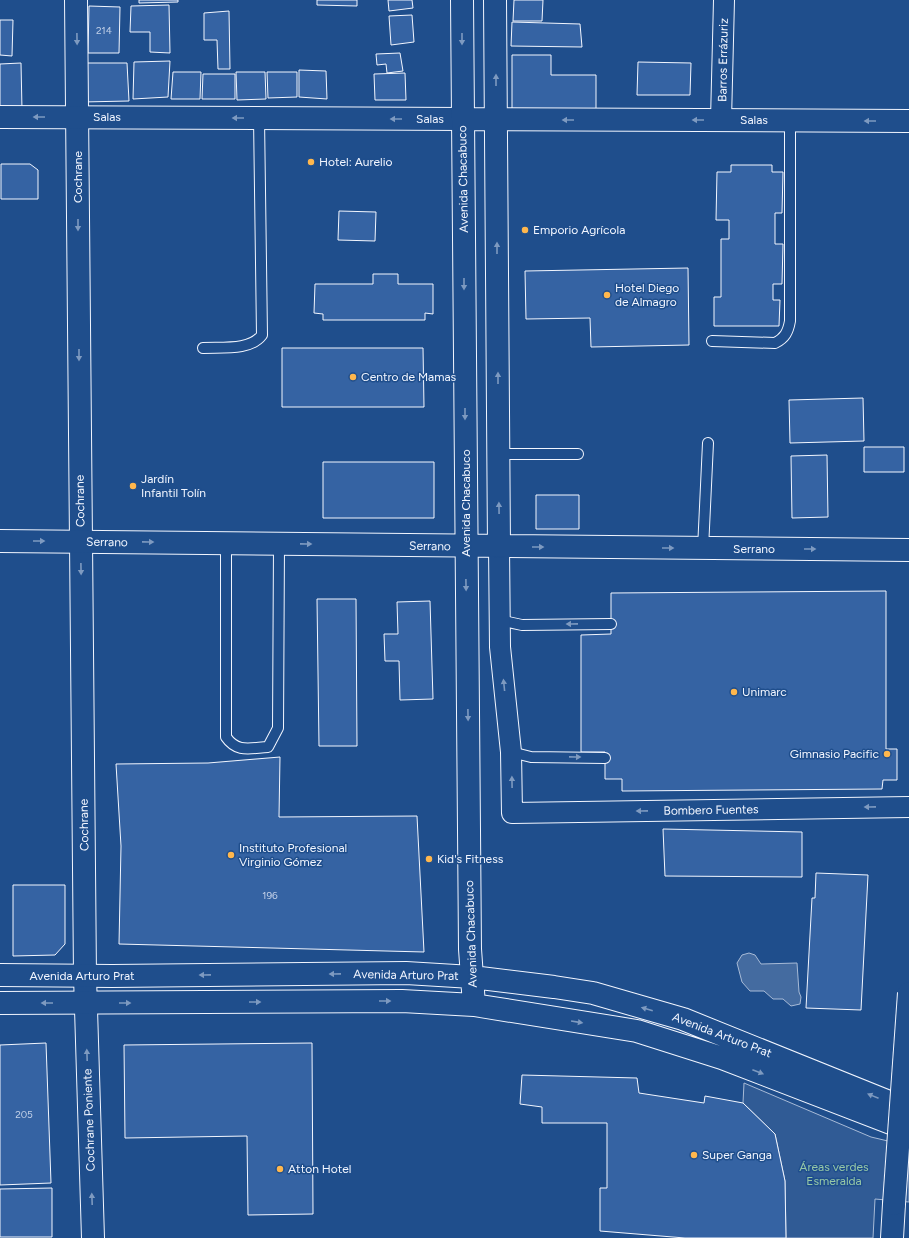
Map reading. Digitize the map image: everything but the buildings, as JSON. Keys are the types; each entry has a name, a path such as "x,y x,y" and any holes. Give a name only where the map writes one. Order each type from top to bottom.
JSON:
{"main road":[{"name":"Cochrane","path":"76,0 86,1003"},
{"name":"Avenida Chacabuco","path":"462,0 470,949 474,1005"},
{"path":"495,0 499,547"},
{"name":"Salas","path":"0,117 909,121"},
{"name":"Serrano","path":"0,541 909,550"},
{"name":"Avenida Arturo Prat","path":"0,976 406,973 472,977 543,985 593,993 683,1019 909,1110"},
{"path":"892,1238 909,993"},
{"name":"Avenida Arturo Prat","path":"0,1003 402,1001 474,1005 643,1033 722,1058 909,1130"},
{"name":"Cochrane Poniente","path":"86,1003 93,1238"}],"street":[{"name":"Barros Errázuriz","path":"722,120 724,0"},
{"path":"499,547 500,647 511,752"},
{"name":"Bombero Fuentes","path":"511,752 512,813 909,807"}],"lane":[{"path":"203,348 248,345 257,342 262,335 259,118"},
{"path":"712,341 775,343 783,339 788,332 790,321 790,121"},
{"path":"703,549 708,443"},
{"path":"498,454 578,454"},
{"path":"226,543 226,737 231,744 239,748 268,747 278,728 279,544"},
{"path":"500,617 508,622 522,625 611,624"},
{"path":"511,752 531,757 605,758"}],"green space":[{"name":"Áreas verdes Esmeralda","path":"744,1083 871,1137 909,1146 909,1202 875,1199 873,1238 786,1238 785,1181 775,1134 743,1103"}],"shaded area":[{"path":"749,953 755,955 761,964 797,963 799,992 801,997 800,1004 791,1006 783,999 773,999 764,991 750,991 742,982 737,963 742,955"}],"place":[{"name":"Hotel: Aurelio","path":"311,162"},
{"name":"Emporio Agrícola","path":"525,230"},
{"name":"Hotel Diego de Almagro","path":"607,295"},
{"name":"Centro de Mamas","path":"353,377"},
{"name":"Jardín Infantil Tolín","path":"133,486"},
{"name":"Unimarc","path":"734,692"},
{"name":"Gimnasio Pacific","path":"887,754"},
{"name":"Instituto Profesional Virginio Gómez","path":"231,855"},
{"name":"Kid's Fitness","path":"429,859"},
{"name":"Super Ganga","path":"694,1155"},
{"name":"Atton Hotel","path":"280,1169"}]}
